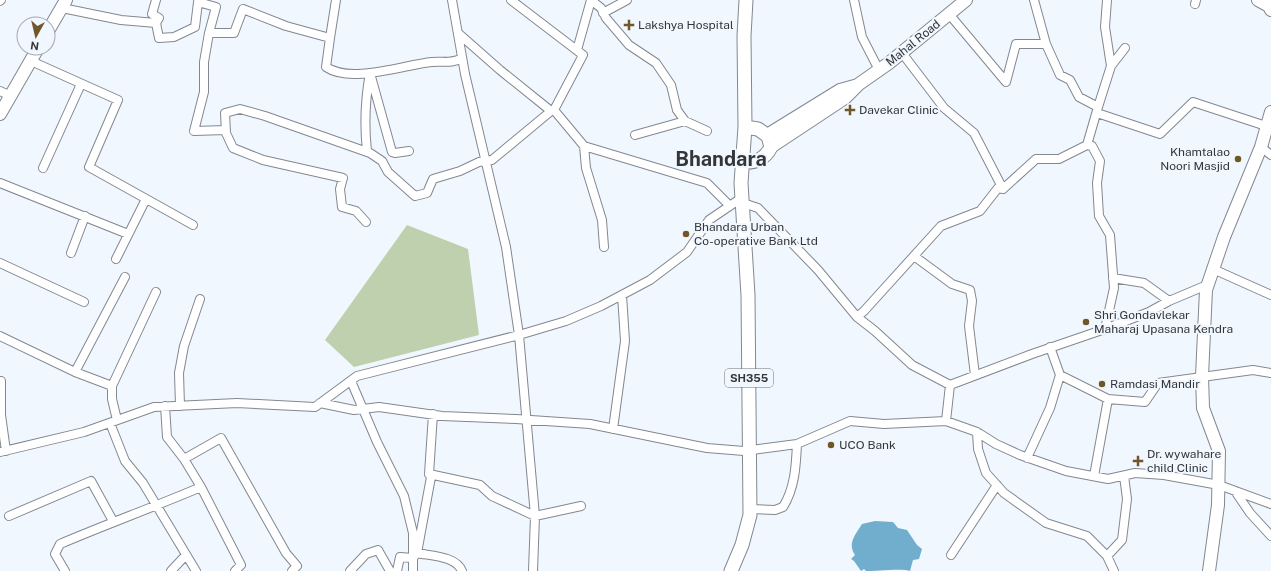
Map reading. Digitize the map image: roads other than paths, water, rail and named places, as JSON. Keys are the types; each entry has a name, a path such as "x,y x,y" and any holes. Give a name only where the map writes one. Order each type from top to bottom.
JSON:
{"main road":[{"name":"SH355","path":"732,571 742,546 750,516 748,295 736,204 743,162 745,127 744,36 746,0"},
{"path":"743,162 754,162 761,159 767,154 769,141 758,128 745,127"}],"street":[{"path":"156,0 152,14 159,18 156,23 159,38 174,37 195,27 198,2 217,3 209,32 204,62 204,92 194,131 226,130"},
{"path":"336,0 326,67 334,72 370,73 433,62 455,62 462,58"},
{"path":"452,0 462,58 484,161 506,247 519,335 535,516 533,571"},
{"path":"366,222 356,212 342,207 340,189 343,178 264,160 233,148 226,130 225,113 240,109 266,116 367,151 382,161 388,172 415,196 427,193 433,179 484,161 492,160 553,110 583,55 511,0"},
{"path":"577,50 591,0 601,8 603,13 629,45 656,63 666,76 672,85 677,110 684,121 707,130"},
{"path":"603,13 627,0"},
{"path":"854,0 862,36 879,70"},
{"name":"Mahal Road","path":"769,141 840,90 859,84 879,70 966,0"},
{"path":"1034,0 1046,44 1060,75 1070,80 1079,97 1097,110 1160,134 1193,102 1268,129"},
{"path":"1107,0 1105,27 1111,66"},
{"path":"1258,0 1269,6 1271,10"},
{"path":"56,18 64,4 121,20 156,23"},
{"path":"209,32 234,33 243,9 286,26 330,38"},
{"path":"949,14 1006,82 1016,44 1046,44"},
{"path":"458,33 500,70 553,110 584,146 707,183 736,204 758,208 818,270 857,317 875,331 912,365 950,385 1050,347 1150,312 1169,301 1207,285"},
{"path":"1087,145 1111,66 1124,48"},
{"path":"902,53 944,108 974,133 1003,189"},
{"path":"0,114 5,93 34,56"},
{"path":"31,61 118,100 89,167 193,225"},
{"path":"370,73 392,152 409,151"},
{"path":"367,151 364,125 365,104 370,73"},
{"path":"43,168 81,84"},
{"path":"1209,571 1218,505 1219,450 1203,408 1202,376 1206,290 1213,269 1266,151 1271,112"},
{"path":"635,135 684,121"},
{"path":"857,317 864,312 941,226 980,210 998,188 1003,189 1036,159 1059,159 1087,145 1092,146 1100,161 1097,183 1099,216 1110,235 1114,288 1105,329"},
{"path":"584,146 586,168 602,220 604,247"},
{"path":"0,183 128,234"},
{"path":"116,259 146,199"},
{"path":"0,381 3,452 84,432 154,407 237,404 315,406 357,376 519,335 566,321 622,295 650,280 686,252 709,220 736,204"},
{"path":"71,254 84,216"},
{"path":"914,256 952,284 970,290 972,301 969,326 975,375"},
{"path":"0,263 84,302"},
{"path":"1213,269 1271,295"},
{"path":"75,372 125,278"},
{"path":"1113,278 1144,283 1169,301"},
{"path":"156,292 112,386 114,422 125,461 144,482 196,571"},
{"path":"613,429 625,342 622,295"},
{"path":"180,406 179,372 184,346 200,299"},
{"path":"0,336 75,372 112,386"},
{"path":"1027,458 1050,408 1060,375 1050,347"},
{"path":"1060,375 1108,399 1145,402 1158,383 1253,370 1271,373"},
{"path":"351,381 362,409 404,496 413,533 415,556"},
{"path":"946,421 950,385"},
{"path":"1094,476 1108,399"},
{"path":"320,403 354,410 379,407 433,414 590,424 707,448 749,450 797,444 850,421 884,424 946,421 977,432 996,444 1027,458 1066,472 1108,479 1135,473 1164,475 1218,485 1271,504"},
{"path":"165,406 167,437 184,459 201,487 240,569"},
{"path":"413,571 431,477 429,474 433,414"},
{"path":"977,432 978,449 986,473 1004,493 1046,523 1087,536 1107,556 1114,571"},
{"path":"184,459 222,438 286,553 297,566 292,571"},
{"path":"750,509 775,510 783,507 791,489 796,465 797,444"},
{"path":"429,474 480,486 492,496 535,516 581,506"},
{"path":"1107,556 1122,540 1127,499 1124,476"},
{"path":"9,516 91,481 113,521"},
{"path":"951,554 997,485"},
{"path":"65,571 55,554 60,544 113,521 157,506 201,487"},
{"path":"1235,492 1250,513 1271,536"},
{"path":"350,571 366,554 378,550 390,571"},
{"path":"171,571 186,555"},
{"path":"396,571 400,557 415,556 453,561 460,566 462,571"}],"water":[{"path":"875,521 893,522 898,528 907,530 917,545 922,549 919,559 913,560 910,571 866,571 864,569 861,571 851,559 855,555 852,543 857,531 862,524"}],"place":[{"name":"Lakshya Hospital","path":"629,25"},
{"name":"Davekar Clinic","path":"850,110"},
{"name":"Khamtalao Noori Masjid","path":"1238,159"},
{"name":"Bhandara Urban Co-operative Bank Ltd","path":"686,234"},
{"name":"Shri Gondavlekar Maharaj Upasana Kendra","path":"1086,322"},
{"name":"Ramdasi Mandir","path":"1102,384"},
{"name":"UCO Bank","path":"831,445"},
{"name":"Dr. wywahare child Clinic","path":"1138,461"}],"district":[{"name":"Bhandara","path":"721,159"}]}
